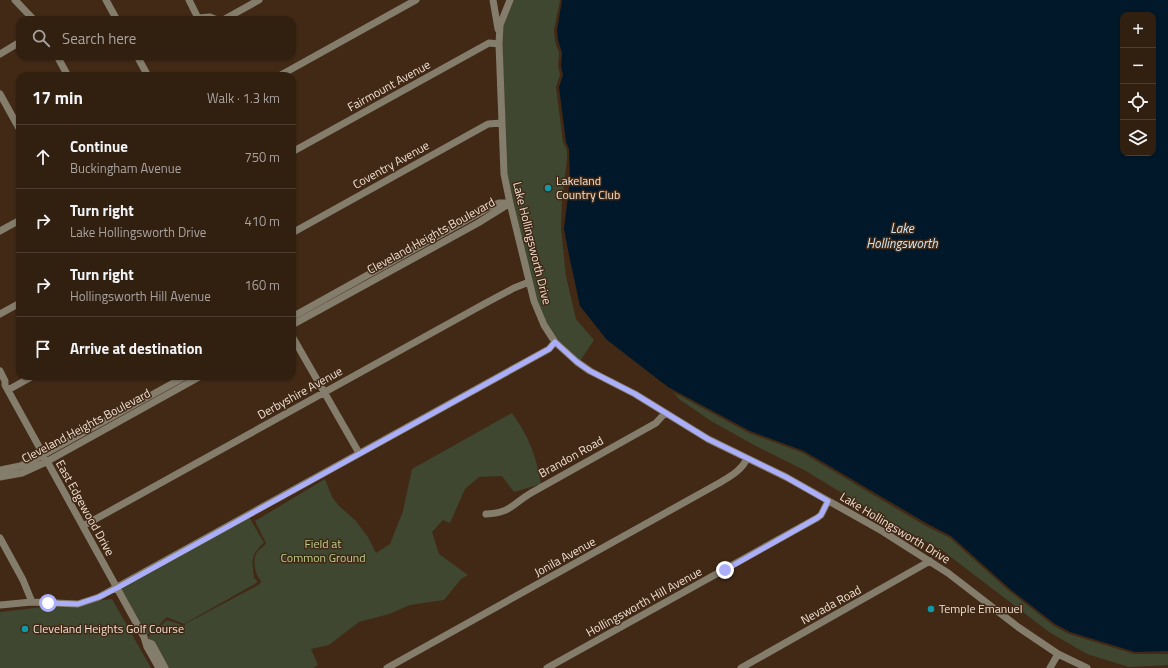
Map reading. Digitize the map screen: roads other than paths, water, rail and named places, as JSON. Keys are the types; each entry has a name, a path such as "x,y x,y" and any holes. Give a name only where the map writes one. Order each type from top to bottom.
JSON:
{"street":[{"path":"15,0 30,16"},
{"path":"106,0 115,16"},
{"path":"189,0 197,16"},
{"path":"229,16 259,0"},
{"path":"286,72 416,0"},
{"path":"493,0 499,42"},
{"path":"501,0 508,3"},
{"name":"Lake Hollingsworth Drive","path":"508,3 500,25 499,42 504,174 529,282 539,315 555,342 577,362 590,371 635,394 708,439 828,501 930,561 1018,627 1058,654 1087,668"},
{"name":"Fairmount Avenue","path":"296,150 490,43 499,42"},
{"path":"0,54 16,44"},
{"path":"59,60 66,72"},
{"path":"139,60 146,72"},
{"path":"0,94 16,123"},
{"name":"Coventry Avenue","path":"296,231 488,124 502,123"},
{"name":"Cleveland Heights Boulevard","path":"296,323 495,205 499,203 510,203"},
{"path":"0,231 16,222"},
{"name":"Cleveland Heights Boulevard","path":"296,315 398,263"},
{"name":"Derbyshire Avenue","path":"83,526 502,294 529,282"},
{"path":"0,314 16,305"},
{"path":"0,605 32,602 78,604 99,597 549,349 555,342"},
{"path":"296,343 359,453"},
{"name":"East Edgewood Drive","path":"0,371 5,381 4,386 147,642 147,647 159,668"},
{"path":"4,386 21,380"},
{"name":"Cleveland Heights Boulevard","path":"165,392 181,380"},
{"name":"Cleveland Heights Boulevard","path":"0,477 22,473 44,459 165,392 192,380"},
{"name":"Brandon Road","path":"486,514 501,513 510,509 531,493 656,423 665,413"},
{"name":"Jonila Avenue","path":"387,668 733,475 745,463 747,458"},
{"name":"Cleveland Heights Boulevard","path":"0,470 44,459"},
{"name":"Hollingsworth Hill Avenue","path":"547,668 817,518 821,515 828,501"},
{"path":"0,538 23,580 32,602"},
{"name":"Nevada Road","path":"741,668 930,561"},
{"name":"East Edgewood Drive","path":"147,642 152,644 165,668"},
{"path":"1050,668 1058,654"}],"water":[{"name":"Lake Hollingsworth","path":"562,0 1168,0 1168,651 1135,652 1070,632 1055,624 1010,589 951,536 926,523 804,451 750,431 668,387 607,340 580,306 564,229 570,180 569,149 566,142 559,87 563,75 561,66 562,53 557,30"}],"place":[{"name":"Lakeland Country Club","path":"548,188"},
{"name":"Temple Emanuel","path":"931,609"},
{"name":"Cleveland Heights Golf Course","path":"25,629"}],"park label":[{"name":"Field at Common Ground","path":"323,551"}]}
